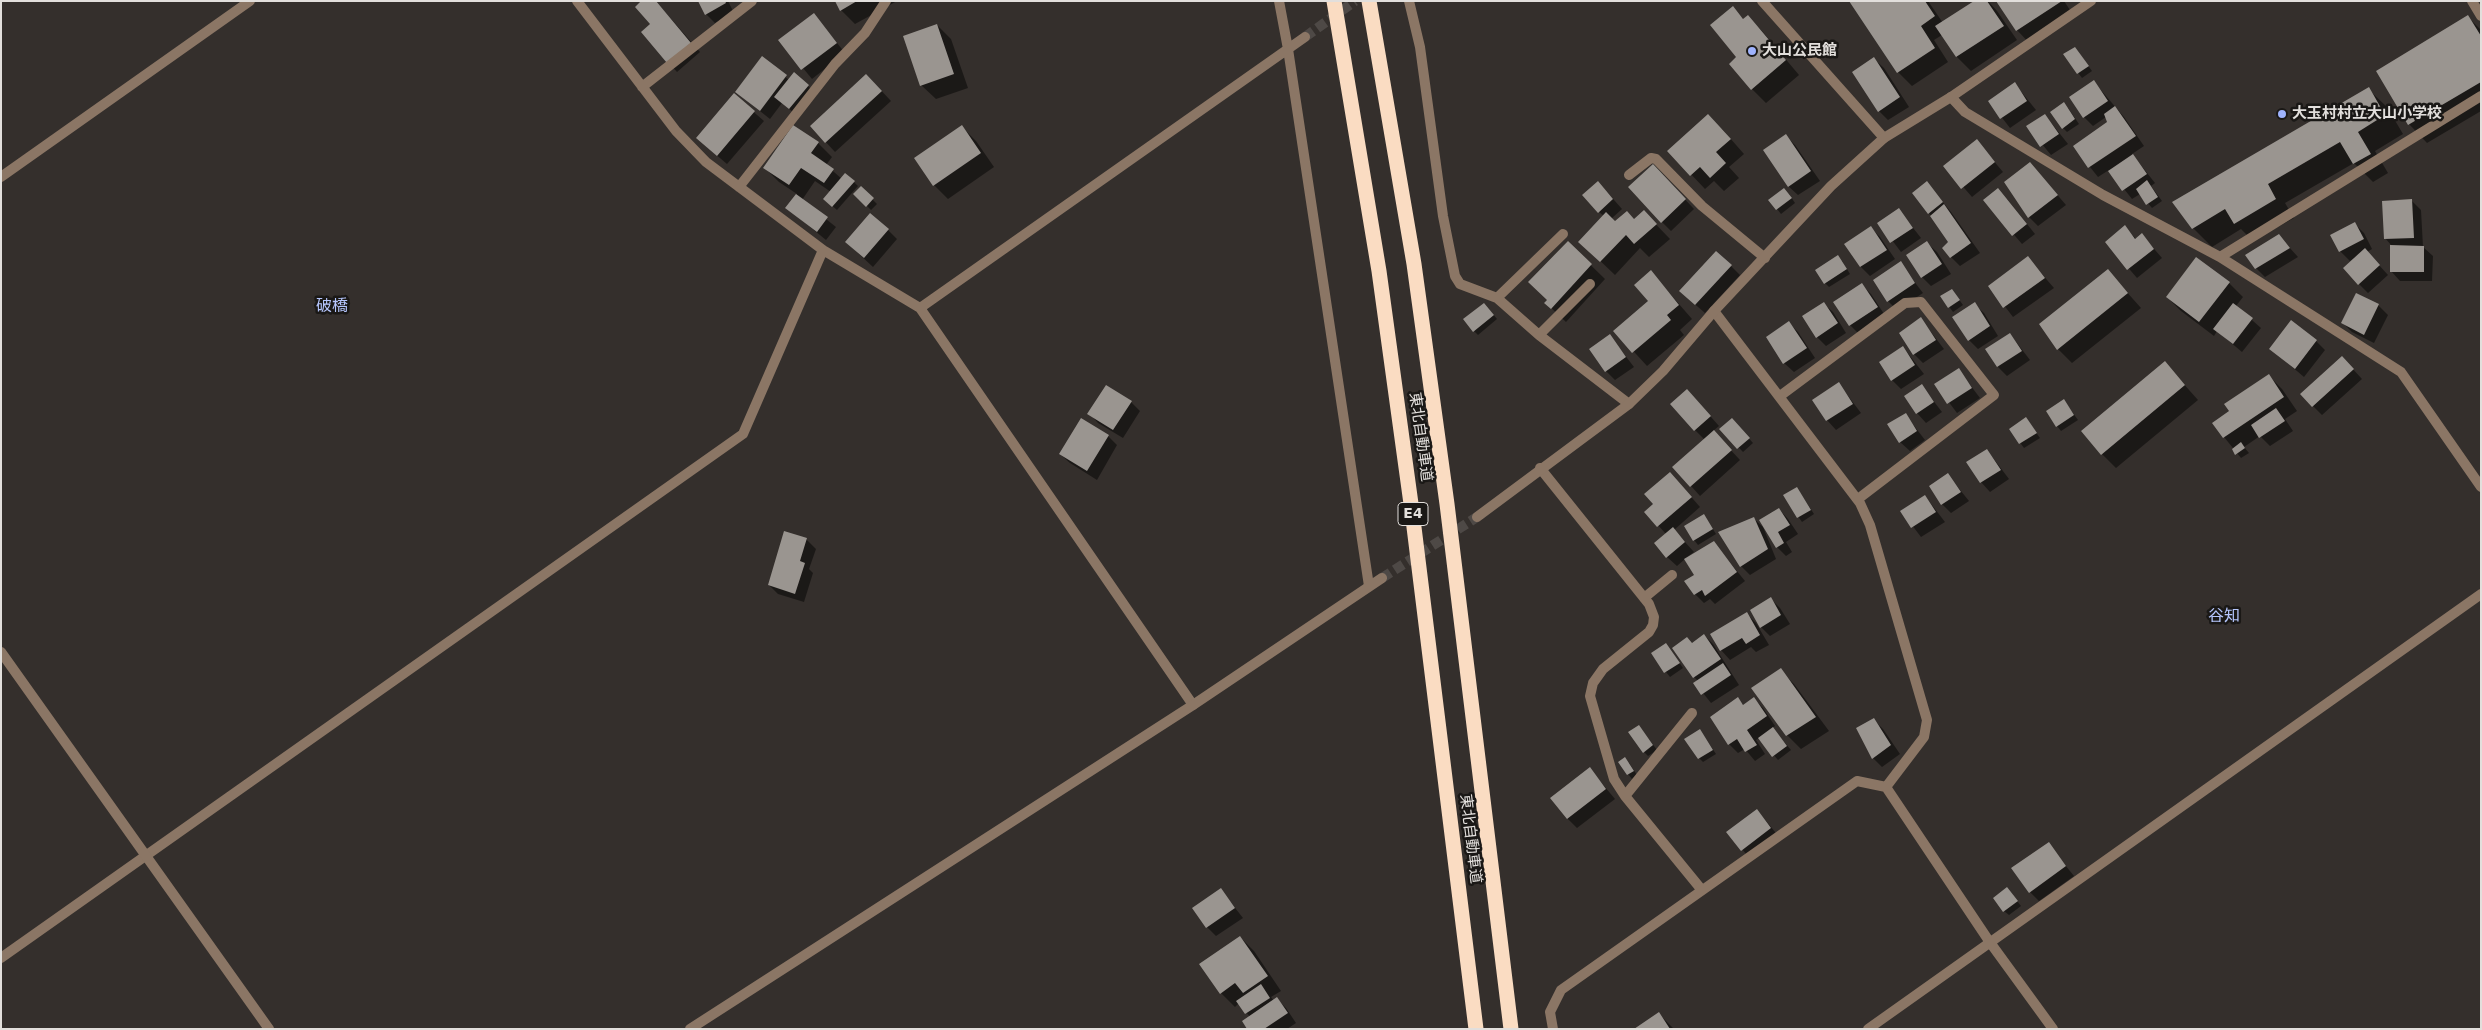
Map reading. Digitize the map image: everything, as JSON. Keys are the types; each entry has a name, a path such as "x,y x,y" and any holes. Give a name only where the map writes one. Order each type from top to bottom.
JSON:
{"highway":[{"name":"東北自動車道","path":"1334,1 1379,271 1412,511 1476,1029"},
{"name":"東北自動車道","path":"1370,1 1414,264 1439,446 1511,1029"}],"street":[{"path":"1,177 250,1"},
{"path":"577,1 676,131 706,162 823,250 920,308 1193,705"},
{"path":"642,88 752,1"},
{"path":"739,187 835,64 865,33 886,1"},
{"path":"1279,1 1288,49 1369,586"},
{"path":"1409,1 1420,47 1442,216 1455,276 1460,284 1497,298 1538,335 1629,404"},
{"path":"1762,1 1884,138"},
{"path":"1477,518 1540,468 1577,445 1629,404 1663,371 1714,310 1831,186 1884,138 1951,97 2091,1"},
{"path":"2472,1 2481,16"},
{"path":"920,308 1305,37"},
{"path":"2220,257 2481,96"},
{"path":"1951,97 1965,112 2103,195 2220,257 2401,372 2481,487"},
{"path":"1629,175 1651,158 1656,159 1702,206 1765,258"},
{"path":"1497,298 1563,234"},
{"path":"1,958 145,855 719,454 743,434 823,250"},
{"path":"1538,335 1590,284"},
{"path":"1780,396 1905,303 1921,302 1994,395 1858,499"},
{"path":"1714,310 1858,499 1870,525 1927,720 1924,737 1886,787"},
{"path":"1540,468 1649,604 1654,617 1653,625 1649,632 1602,669 1593,683 1590,696 1614,779 1625,796 1701,889"},
{"path":"1644,598 1672,575"},
{"path":"690,1029 1193,705 1382,578"},
{"path":"1868,1029 2481,594"},
{"path":"1,652 269,1029"},
{"path":"1625,796 1692,713"},
{"path":"1553,1029 1550,1012 1560,990 1701,889 1858,781 1886,787 1990,941 2054,1029"}],"building":[{"path":"641,1 656,1 691,43 667,63 641,32 650,24 635,7"},
{"path":"698,1 725,1 726,3 705,15"},
{"path":"835,1 857,1 840,11"},
{"path":"1849,1 1925,1 1935,16 1921,26 1935,48 1897,73"},
{"path":"1974,1 1987,1 2004,26 1956,57 1935,26"},
{"path":"1996,1 2062,1 2016,31"},
{"path":"1733,6 1743,19 1748,15 1786,60 1751,90 1729,64 1736,57 1710,25"},
{"path":"814,13 837,43 801,70 778,40"},
{"path":"2468,15 2481,36 2481,82 2408,125 2376,71"},
{"path":"937,24 954,74 920,86 903,36"},
{"path":"2075,47 2089,66 2077,74 2063,54"},
{"path":"762,56 787,75 760,111 735,92"},
{"path":"1874,57 1900,97 1878,112 1852,72"},
{"path":"794,72 809,85 789,109 774,97"},
{"path":"866,74 882,91 825,143 810,126"},
{"path":"2094,80 2108,101 2083,118 2069,97"},
{"path":"2015,82 2027,101 2000,119 1988,101"},
{"path":"2369,87 2385,115 2358,132 2371,154 2353,164 2340,142 2268,184 2276,199 2234,224 2225,209 2192,229 2172,202"},
{"path":"734,93 755,111 717,156 696,138"},
{"path":"2064,102 2075,119 2062,129 2050,112"},
{"path":"2115,106 2136,136 2088,168 2073,146 2107,122 2104,114"},
{"path":"1708,114 1731,139 1716,152 1726,163 1710,178 1700,167 1690,176 1667,151"},
{"path":"2045,114 2059,134 2040,147 2026,126"},
{"path":"793,125 819,142 811,153 834,169 824,183 801,168 789,185 763,168"},
{"path":"962,125 981,153 933,186 914,158"},
{"path":"1786,134 1811,171 1788,187 1763,150"},
{"path":"1977,139 1995,162 1961,189 1943,166"},
{"path":"2133,154 2147,174 2122,191 2108,171"},
{"path":"2030,162 2058,195 2028,218 2004,182"},
{"path":"1653,164 1686,199 1661,223 1628,187"},
{"path":"845,173 855,181 832,207 823,199"},
{"path":"2147,180 2158,197 2146,205 2136,189"},
{"path":"1598,181 1613,199 1598,213 1582,195"},
{"path":"1927,181 1943,202 1928,214 1912,193"},
{"path":"861,186 874,198 866,207 853,194"},
{"path":"1784,188 1792,198 1776,210 1768,200"},
{"path":"1998,188 2027,224 2012,236 1983,200"},
{"path":"796,194 828,217 817,232 785,208"},
{"path":"2412,199 2414,238 2384,239 2382,201"},
{"path":"1944,204 1971,243 1950,258 1942,248 1948,242 1930,216"},
{"path":"1899,208 1913,228 1890,243 1877,223"},
{"path":"1644,210 1657,224 1634,244 1626,235 1600,262 1578,242 1606,212 1615,221 1627,211 1634,219"},
{"path":"870,213 889,229 864,258 845,242"},
{"path":"2355,222 2364,239 2339,252 2330,235"},
{"path":"2125,225 2135,239 2142,233 2154,249 2127,270 2105,242"},
{"path":"1871,226 1887,250 1860,267 1844,244"},
{"path":"2279,234 2290,248 2255,269 2245,255"},
{"path":"1568,241 1592,264 1551,309 1544,303 1547,300 1528,282"},
{"path":"1927,241 1942,264 1921,278 1906,255"},
{"path":"2390,245 2424,246 2424,272 2390,272"},
{"path":"2365,248 2380,265 2358,285 2343,268"},
{"path":"1716,251 1732,265 1695,305 1679,291"},
{"path":"1838,255 1847,269 1824,284 1815,270"},
{"path":"2028,256 2045,278 2003,308 1988,286"},
{"path":"2196,257 2230,282 2199,322 2166,297"},
{"path":"1901,261 1915,283 1887,302 1873,280"},
{"path":"2108,269 2128,293 2057,350 2039,324"},
{"path":"1651,270 1679,305 1667,315 1671,320 1632,353 1613,331 1648,301 1634,285"},
{"path":"1862,283 1878,307 1849,326 1833,302"},
{"path":"1952,289 1960,300 1948,308 1940,296"},
{"path":"2356,293 2379,304 2364,335 2341,323"},
{"path":"1824,302 1838,323 1816,338 1802,316"},
{"path":"1975,302 1990,326 1968,341 1952,317"},
{"path":"1484,303 1494,315 1473,332 1463,319"},
{"path":"2233,303 2253,318 2233,344 2213,329"},
{"path":"1921,317 1936,340 1913,355 1899,333"},
{"path":"2291,320 2317,340 2295,369 2269,349"},
{"path":"1789,321 1807,348 1783,364 1766,337"},
{"path":"2010,333 2022,351 1997,367 1985,349"},
{"path":"1610,334 1626,357 1605,372 1589,349"},
{"path":"1903,346 1915,365 1891,381 1879,362"},
{"path":"2342,356 2354,369 2312,407 2300,394"},
{"path":"2165,361 2185,385 2101,455 2081,431"},
{"path":"1959,368 1972,388 1947,404 1934,384"},
{"path":"2269,374 2284,397 2223,438 2212,423 2229,411 2224,404"},
{"path":"1839,382 1853,404 1826,421 1812,400"},
{"path":"1922,384 1934,402 1916,414 1904,396"},
{"path":"1106,385 1132,401 1113,430 1087,414"},
{"path":"1687,389 1711,416 1694,431 1670,404"},
{"path":"2064,399 2074,415 2056,427 2046,411"},
{"path":"2276,408 2285,421 2259,438 2251,425"},
{"path":"1906,413 1917,431 1899,443 1887,424"},
{"path":"2026,417 2037,433 2019,444 2009,429"},
{"path":"1081,418 1109,435 1087,471 1059,454"},
{"path":"1732,418 1750,438 1737,449 1719,429"},
{"path":"1714,430 1732,450 1690,487 1672,467"},
{"path":"2241,442 2245,448 2235,455 2232,449"},
{"path":"1987,449 2001,470 1980,483 1966,462"},
{"path":"1670,472 1692,497 1657,527 1644,512 1653,504 1644,494"},
{"path":"1948,473 1961,492 1941,505 1929,486"},
{"path":"1797,487 1811,510 1797,518 1783,495"},
{"path":"1925,495 1936,512 1911,528 1900,511"},
{"path":"1779,508 1790,525 1778,532 1784,543 1776,548 1759,520"},
{"path":"1704,514 1713,529 1693,541 1684,526"},
{"path":"1754,517 1768,549 1740,567 1718,532"},
{"path":"1673,527 1685,542 1666,558 1654,543"},
{"path":"784,531 807,538 800,561 805,563 795,594 768,585"},
{"path":"1714,541 1737,572 1705,596 1702,590 1694,595 1684,581 1694,575 1684,559"},
{"path":"1771,597 1781,615 1760,628 1750,610"},
{"path":"1747,612 1760,635 1746,644 1742,638 1720,651 1710,634"},
{"path":"1704,634 1721,659 1693,678 1672,648 1687,637 1692,643"},
{"path":"1666,643 1680,663 1664,673 1651,653"},
{"path":"1723,663 1731,675 1701,695 1693,683"},
{"path":"1781,668 1816,717 1786,736 1751,688"},
{"path":"1738,697 1743,705 1754,697 1767,716 1747,730 1757,745 1745,752 1737,739 1728,745 1710,717"},
{"path":"1874,718 1891,745 1872,759 1856,728"},
{"path":"1639,725 1653,745 1643,753 1628,732"},
{"path":"1773,727 1787,746 1772,757 1758,738"},
{"path":"1700,729 1713,750 1698,759 1684,739"},
{"path":"1625,757 1634,771 1627,775 1618,762"},
{"path":"1590,767 1606,789 1567,819 1550,798"},
{"path":"1757,809 1771,828 1741,851 1726,832"},
{"path":"2049,842 2066,866 2029,893 2011,868"},
{"path":"2007,887 2018,901 2003,912 1993,898"},
{"path":"1221,888 1235,908 1206,928 1192,908"},
{"path":"1240,936 1268,976 1243,993 1235,983 1220,994 1199,964"},
{"path":"1261,984 1270,998 1245,1014 1236,1001"},
{"path":"1277,997 1288,1013 1264,1029 1247,1029 1242,1021"},
{"path":"1659,1012 1670,1029 1634,1029"}],"tunnel":[{"path":"1305,37 1355,1"},
{"path":"1382,578 1477,517"}],"place":[{"name":"大山公民館","path":"1752,51"},
{"name":"大玉村村立大山小学校","path":"2282,114"}],"district":[{"name":"破橋","path":"332,307"},
{"name":"谷知","path":"2224,617"}]}
